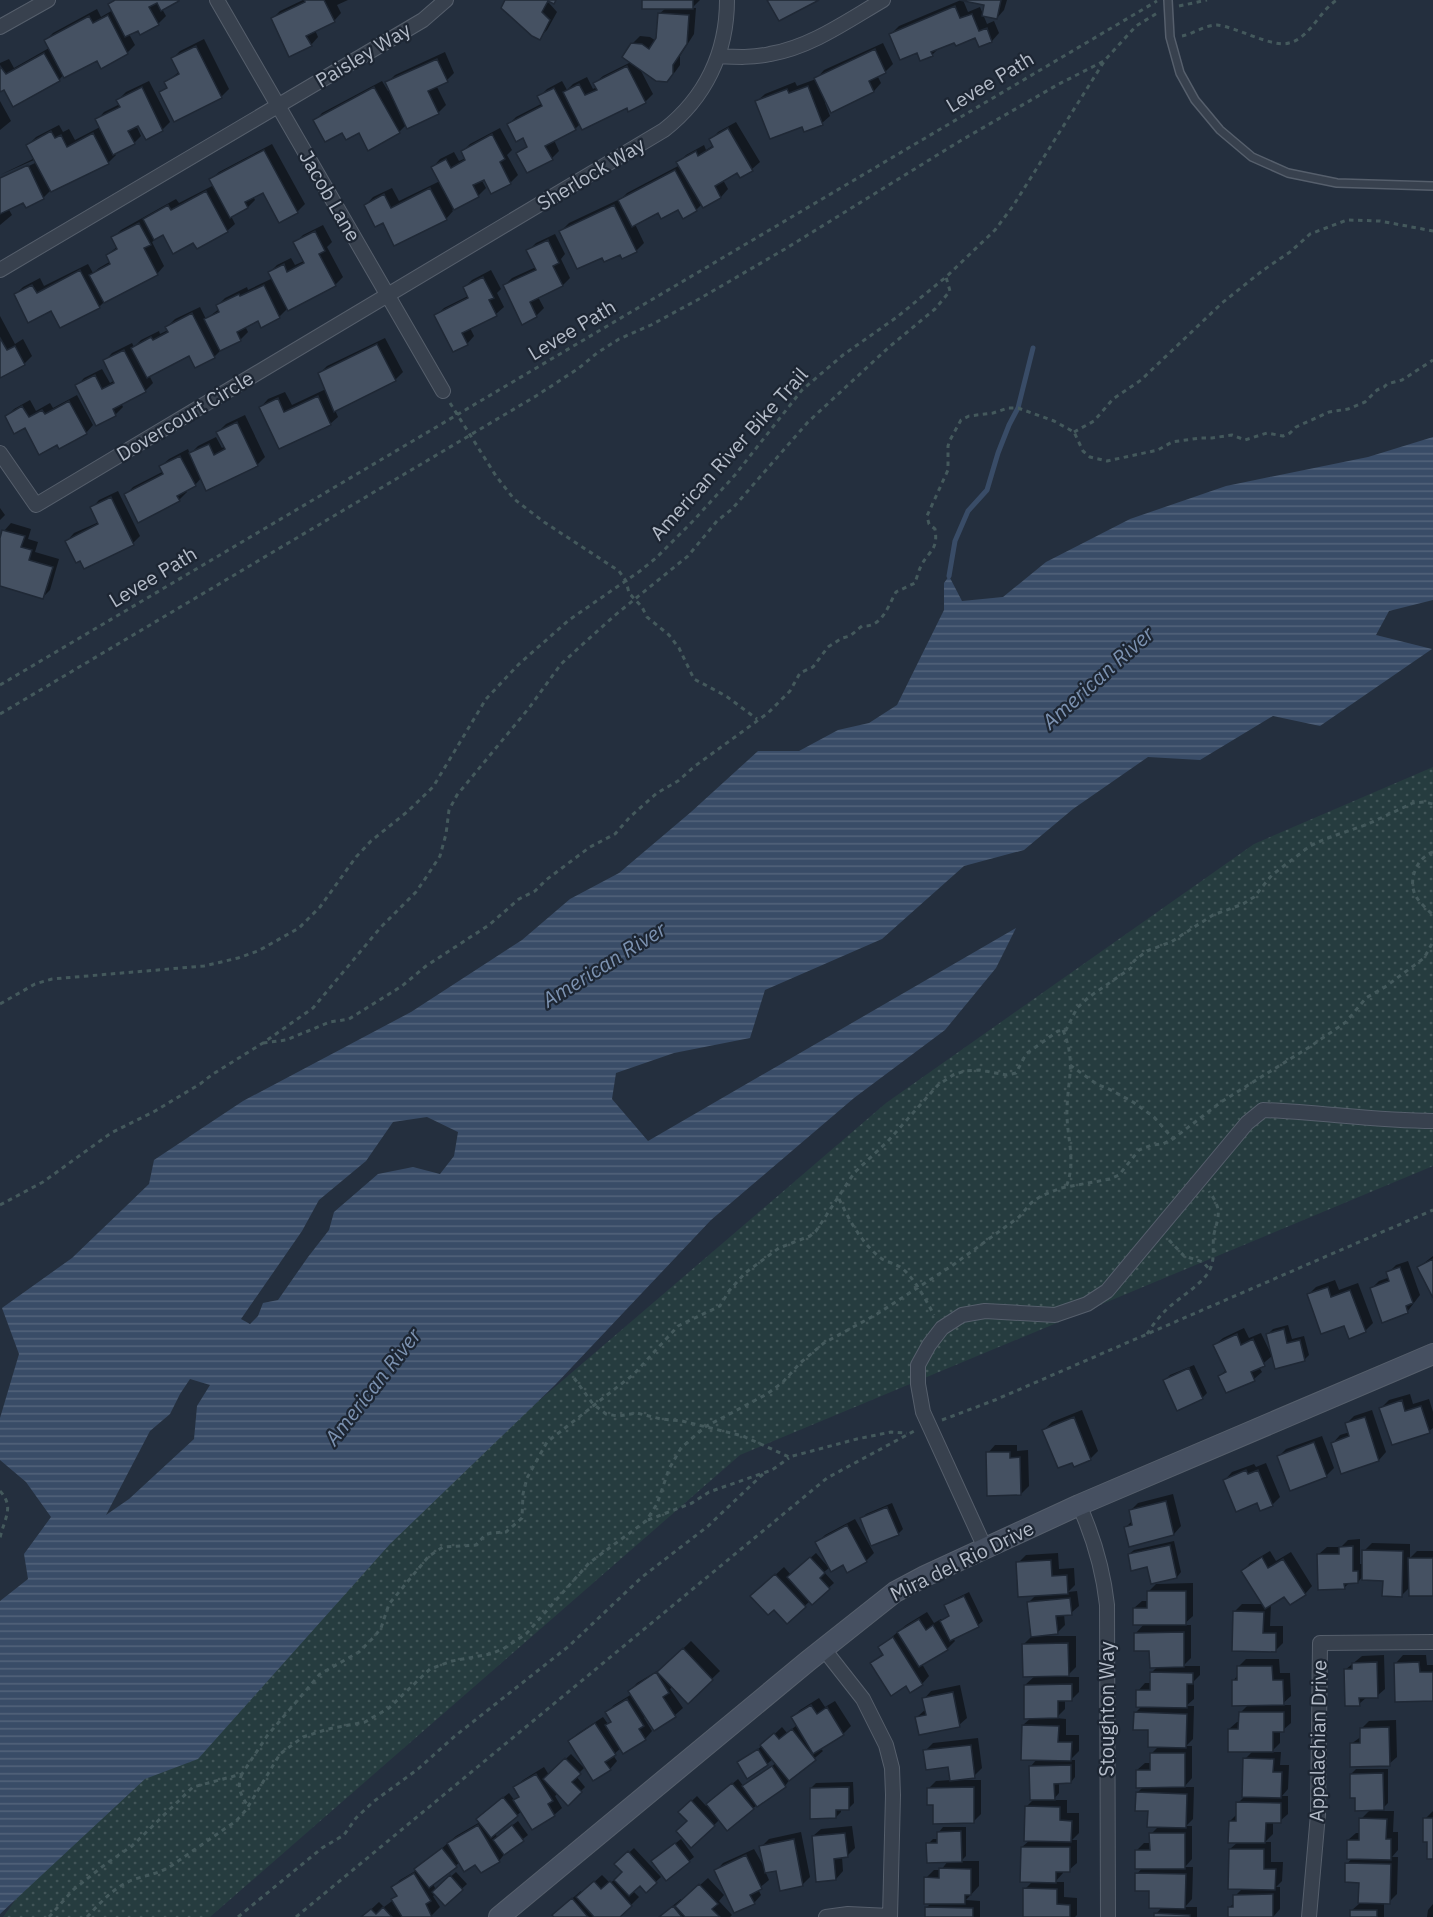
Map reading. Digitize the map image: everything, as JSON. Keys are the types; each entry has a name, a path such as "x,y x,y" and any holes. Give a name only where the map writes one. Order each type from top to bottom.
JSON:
{"street":[{"path":"0,27 48,0"},
{"name":"Jacob Lane","path":"217,0 443,391"},
{"name":"Paisley Way","path":"278,106 423,20 446,0"},
{"name":"Sherlock Way","path":"388,295 664,130 693,103 708,81 719,56 726,29 727,0"},
{"path":"719,56 770,55 792,49 813,40 883,0"},
{"path":"0,270 278,106"},
{"name":"Dovercourt Circle","path":"0,453 36,505 388,295"},
{"path":"985,1548 923,1412 918,1384 918,1365 942,1328 962,1315 985,1311 1055,1315 1087,1304 1107,1291 1247,1123 1263,1110 1395,1121 1433,1121"},
{"name":"Mira del Rio Drive","path":"499,1917 823,1648 895,1593 925,1576 1079,1505 1433,1354"},
{"name":"Stoughton Way","path":"1079,1505 1095,1542 1107,1605 1108,1917"},
{"name":"Appalachian Drive","path":"1309,1917 1318,1814 1320,1643 1433,1642"},
{"path":"823,1648 863,1699 875,1720 892,1768 893,1795 890,1916 848,1914 826,1917"}],"lane":[{"path":"1168,0 1170,38 1180,73 1195,100 1220,130 1252,157 1288,173 1338,183 1433,186"}],"path":[{"name":"Levee Path","path":"0,685 1159,0"},
{"name":"American River Bike Trail","path":"0,1004 27,988 52,980 204,966 238,958 258,951 299,928 320,907 370,841 407,812 433,787 486,699 503,680 532,651 569,620 656,558 735,475 801,390 946,277 995,230 1013,206 1106,60 1136,26 1152,15 1168,9 1207,0"},
{"path":"1170,38 1185,36 1214,25 1228,27 1256,38 1288,44 1299,38 1337,0"},
{"path":"0,714 536,396 619,339 699,299 960,141 1057,85 1106,60"},
{"path":"1074,432 1094,421 1113,399 1140,380 1222,303 1290,252 1310,234 1347,220 1380,220 1433,231"},
{"path":"0,1205 43,1182 111,1133 155,1111 263,1043 313,1008 381,927 416,892 440,856 449,810 457,795 529,708 561,664 688,556 717,521 732,509 822,407 912,326 935,309 950,291 946,277"},
{"path":"263,1043 286,1040 333,1021 349,1019 402,986 426,966 489,925 519,900 535,891 590,847 615,834 657,793 672,785 780,702 790,691 800,673 813,667 828,647 862,627 874,624 886,613 896,592 915,583 922,564 934,549 935,529 929,524 927,516 948,470 948,446 961,420 969,416 1018,408 1054,421 1074,432 1083,451 1090,457 1107,461 1158,450 1172,442 1200,438 1232,435 1245,440 1267,433 1283,436 1296,427 1329,412 1348,409 1365,402 1377,390 1387,384 1402,380 1433,360"},
{"path":"443,391 496,476 514,499 544,522 620,571 629,592 642,607 646,616 669,635 680,648 694,680 726,696 757,719"},
{"path":"248,1806 240,1792 238,1781 267,1736 320,1674 359,1652 374,1637 381,1628 389,1604 429,1556 443,1547 476,1545 486,1535 506,1532 522,1518 525,1486 537,1456 547,1442 634,1374 678,1326 720,1306 729,1290 745,1273 779,1248 810,1236 816,1231 854,1173 888,1141 938,1085 965,1071 979,1070 1007,1075 1016,1073 1026,1054 1058,1031 1066,1030 1077,1008 1131,968 1134,961 1147,951 1171,942 1213,915 1243,904 1254,897 1272,875 1310,846 1368,824 1413,803 1433,804"},
{"path":"1433,852 1423,856 1418,864 1413,885 1414,894 1433,915"},
{"path":"646,1521 657,1504 669,1470 681,1448 705,1427 767,1394 824,1343 854,1328 953,1265 1010,1224 1041,1196 1066,1187 1110,1179 1119,1175 1139,1150 1173,1139 1221,1102 1346,1022 1366,998 1424,958 1433,942"},
{"path":"1063,1030 1070,1054 1071,1079 1067,1109 1072,1173 1066,1187"},
{"path":"1070,1065 1098,1085 1133,1102 1154,1117 1173,1139"},
{"path":"1146,1335 1164,1312 1202,1281 1212,1265 1214,1233 1220,1218 1214,1198 1199,1180"},
{"path":"839,1199 850,1224 857,1233 883,1259 901,1267 942,1328"},
{"path":"296,1917 828,1478 910,1433 995,1400 1433,1210"},
{"path":"1159,1228 1184,1256 1203,1262 1210,1270"},
{"path":"574,1378 594,1404 611,1416 638,1413 682,1421 743,1436 789,1457"},
{"path":"87,1917 116,1889 133,1880 161,1872 236,1821 280,1754 303,1737 314,1732 365,1722 377,1717 430,1669 503,1649 526,1634 588,1563 646,1521 692,1503 709,1492 763,1474 779,1466 789,1457 891,1432 910,1433"},
{"path":"238,1917 322,1848 344,1835 356,1818 373,1802 418,1769 455,1736 569,1646 642,1577 707,1527 763,1474"},
{"path":"0,1491 7,1498 8,1511 0,1538"},
{"path":"49,1917 73,1890 132,1846 194,1787 242,1774"}],"green space":[{"path":"1433,767 1433,1166 740,1455 210,1917 3,1917 111,1768 886,1103 1254,844"}],"water":[{"name":"American River","path":"1433,437 1433,600 1389,611 1376,635 1432,649 1320,726 1273,716 1200,760 1148,757 1073,809 1024,850 964,866 882,939 765,990 750,1038 674,1053 616,1073 612,1099 648,1141 1016,928 996,968 945,1030 854,1098 711,1220 555,1385 390,1544 198,1759 145,1779 0,1914 0,1601 28,1579 24,1554 51,1517 26,1482 0,1460 0,1418 19,1354 2,1308 72,1258 149,1184 154,1160 243,1101 411,1012 522,940 570,899 619,873 758,751 799,751 838,730 869,723 897,705 944,610 944,583 949,576 962,601 1003,597 1046,562 1130,519 1226,486 1368,457","holes":["427,1117 458,1132 454,1156 440,1174 413,1167 378,1174 334,1212 329,1230 278,1300 263,1303 258,1316 250,1324 241,1319 302,1231 319,1200 366,1161 393,1122","190,1379 210,1385 197,1406 194,1439 129,1499 106,1515 150,1431 170,1414"]}],"building":[{"path":"115,0 179,1 161,11 157,3 149,7 159,25 140,35 138,31 125,37 108,4"},
{"path":"304,0 324,0 335,22 306,36 312,46 289,57 271,18 305,2"},
{"path":"505,0 556,0 554,4 548,1 542,12 550,20 540,40 532,36 501,8"},
{"path":"642,0 693,0 693,9 642,9"},
{"path":"767,0 819,0 779,21"},
{"path":"959,0 1001,0 997,19 982,16 984,5"},
{"path":"955,6 960,18 972,14 979,31 987,28 992,42 979,47 975,38 956,46 954,43 931,52 933,56 920,61 917,53 900,60 889,34"},
{"path":"658,13 689,15 687,44 673,65 673,74 667,82 656,81 622,57 631,43 642,44 649,49 656,38"},
{"path":"108,15 128,54 101,69 97,61 64,78 44,40 89,16 93,23"},
{"path":"196,46 222,98 174,122 159,92 167,88 164,82 179,74 171,58"},
{"path":"875,49 886,73 869,81 874,92 831,113 814,78"},
{"path":"44,53 60,81 13,107 4,90 0,92 0,66 6,74"},
{"path":"437,59 448,82 428,91 439,114 407,129 385,82"},
{"path":"627,66 646,103 628,112 627,108 582,130 563,92 579,84 585,95 597,90 593,83"},
{"path":"808,86 823,125 804,132 802,127 770,139 755,101 787,89 789,93"},
{"path":"142,87 163,131 146,140 138,126 128,131 135,144 113,155 95,119 120,107 116,100"},
{"path":"374,87 400,133 368,151 359,133 346,140 342,133 325,142 313,120"},
{"path":"554,88 576,130 545,146 553,160 527,173 516,153 527,147 523,138 516,142 507,124 542,106 537,96"},
{"path":"728,128 753,171 740,178 737,173 715,186 721,198 703,208 676,162 696,151 698,156 713,147 709,139"},
{"path":"51,131 55,138 61,135 67,147 93,133 109,164 51,192 26,145"},
{"path":"492,134 505,159 500,162 511,184 491,194 484,180 473,185 479,197 454,210 431,167 446,159 451,168 465,160 461,151"},
{"path":"264,150 298,213 279,223 263,193 245,202 248,208 230,218 209,179"},
{"path":"28,165 44,199 26,208 23,203 0,214 0,178"},
{"path":"675,170 697,211 683,219 678,210 661,219 658,213 632,227 618,200"},
{"path":"430,188 447,220 394,246 383,223 375,227 364,205 384,194 391,208"},
{"path":"206,191 228,232 197,249 193,243 173,254 163,235 154,240 143,219 168,205 171,210"},
{"path":"614,205 637,252 622,259 620,255 604,262 602,258 577,269 559,231"},
{"path":"139,223 151,245 144,248 158,275 104,303 89,275 110,264 106,255 117,249 111,237"},
{"path":"315,231 325,251 319,254 336,286 288,311 268,272 284,264 287,272 304,263 293,242"},
{"path":"548,240 559,263 553,266 563,286 530,302 537,317 522,325 503,285 536,270 526,250"},
{"path":"80,270 100,308 60,328 51,311 28,323 14,294 32,285 37,293"},
{"path":"483,277 494,298 489,300 497,316 462,333 468,345 453,352 434,315 468,298 463,287"},
{"path":"264,285 280,318 261,328 258,321 237,332 241,341 220,351 204,319 219,312 216,305"},
{"path":"192,313 215,358 195,368 189,356 147,378 131,348 151,337 153,340 168,332 165,327"},
{"path":"0,338 7,350 15,346 25,365 0,378"},
{"path":"377,344 396,381 334,412 318,373"},
{"path":"124,350 146,392 113,409 116,416 96,426 75,385 95,375 102,389 114,383 103,360"},
{"path":"318,396 331,425 279,449 259,407 278,398 284,412"},
{"path":"69,401 87,434 59,449 57,445 39,455 25,428 14,434 5,416 22,406 29,417 42,410 45,414"},
{"path":"237,422 258,466 206,491 189,453 209,444 214,455 225,449 216,432"},
{"path":"180,456 196,486 177,496 180,501 138,523 124,494 163,474 159,466"},
{"path":"111,497 134,545 84,569 80,561 76,563 65,541 98,524 90,507"},
{"path":"2,530 25,536 21,547 32,550 29,560 53,567 43,599 0,586"},
{"path":"1433,1259 1433,1298 1417,1267"},
{"path":"1400,1267 1413,1303 1406,1306 1408,1313 1382,1323 1370,1288 1389,1281 1386,1272"},
{"path":"1328,1287 1331,1297 1350,1290 1366,1332 1349,1339 1344,1326 1321,1334 1307,1294"},
{"path":"1284,1329 1287,1343 1300,1340 1305,1361 1275,1369 1266,1334"},
{"path":"1237,1334 1241,1345 1253,1339 1265,1366 1251,1372 1255,1381 1226,1393 1218,1376 1226,1372 1213,1345"},
{"path":"1189,1368 1203,1399 1177,1411 1163,1380"},
{"path":"1402,1400 1405,1411 1421,1406 1430,1433 1392,1445 1379,1408"},
{"path":"1074,1417 1091,1460 1074,1467 1072,1463 1058,1468 1042,1430"},
{"path":"1365,1417 1379,1461 1341,1474 1331,1443 1349,1436 1345,1423"},
{"path":"1314,1442 1327,1477 1290,1491 1277,1456"},
{"path":"986,1452 1010,1452 1010,1458 1020,1457 1021,1495 987,1496"},
{"path":"1246,1470 1248,1474 1258,1470 1273,1506 1260,1511 1257,1503 1236,1512 1223,1480"},
{"path":"1166,1501 1174,1535 1129,1547 1124,1527 1132,1525 1129,1510"},
{"path":"887,1507 899,1535 871,1546 860,1518"},
{"path":"847,1525 867,1562 847,1573 843,1565 831,1572 815,1542"},
{"path":"1170,1545 1177,1578 1151,1584 1147,1567 1131,1571 1128,1554"},
{"path":"1353,1546 1353,1571 1358,1571 1358,1583 1344,1584 1345,1589 1318,1590 1317,1554 1339,1554 1339,1547"},
{"path":"1362,1550 1403,1551 1402,1597 1382,1596 1383,1581 1362,1580"},
{"path":"810,1557 825,1573 820,1578 830,1589 812,1605 787,1577"},
{"path":"1262,1557 1268,1568 1283,1559 1306,1595 1290,1605 1284,1597 1265,1609 1241,1571"},
{"path":"1408,1558 1433,1558 1433,1596 1409,1596"},
{"path":"1051,1560 1052,1576 1067,1575 1068,1594 1018,1597 1016,1562"},
{"path":"775,1574 806,1607 787,1624 774,1610 768,1615 750,1596"},
{"path":"1147,1591 1186,1591 1186,1625 1133,1625 1133,1608 1147,1608"},
{"path":"964,1596 979,1627 950,1641 940,1621 949,1616 944,1605"},
{"path":"1070,1598 1072,1615 1056,1616 1058,1634 1031,1637 1027,1602"},
{"path":"1233,1611 1264,1612 1263,1633 1276,1633 1276,1652 1232,1651"},
{"path":"919,1619 926,1630 933,1625 948,1650 919,1667 897,1632"},
{"path":"1184,1632 1184,1667 1150,1668 1149,1651 1134,1651 1134,1633"},
{"path":"893,1637 923,1685 910,1693 906,1686 891,1696 870,1663 883,1655 878,1647"},
{"path":"1068,1643 1069,1676 1023,1677 1022,1644"},
{"path":"683,1648 713,1680 688,1704 657,1672"},
{"path":"1377,1662 1378,1698 1359,1698 1360,1706 1345,1706 1344,1669 1352,1669 1352,1663"},
{"path":"1419,1662 1420,1672 1433,1672 1433,1701 1395,1702 1394,1663"},
{"path":"1237,1666 1272,1666 1273,1680 1283,1680 1284,1705 1232,1706 1232,1680 1237,1680"},
{"path":"656,1672 669,1693 663,1697 676,1717 654,1731 628,1691"},
{"path":"1150,1672 1193,1673 1193,1684 1187,1684 1187,1708 1136,1707 1136,1690 1150,1690"},
{"path":"1072,1684 1072,1701 1058,1701 1058,1718 1024,1719 1024,1685"},
{"path":"953,1692 960,1727 919,1735 915,1717 926,1715 922,1698"},
{"path":"627,1699 644,1726 639,1729 646,1740 623,1754 605,1725 611,1722 605,1712"},
{"path":"811,1705 817,1714 827,1707 844,1735 813,1754 791,1717"},
{"path":"1134,1712 1187,1714 1186,1748 1148,1747 1148,1730 1133,1730"},
{"path":"1239,1712 1284,1712 1284,1732 1273,1732 1273,1752 1228,1752 1228,1729 1238,1729"},
{"path":"595,1723 616,1755 605,1762 611,1770 593,1781 568,1741"},
{"path":"1022,1725 1059,1726 1058,1742 1072,1742 1071,1761 1021,1760"},
{"path":"1389,1727 1390,1766 1350,1767 1350,1743 1360,1743 1360,1728"},
{"path":"792,1729 816,1760 789,1781 760,1745 774,1733 779,1739"},
{"path":"971,1745 975,1778 950,1781 948,1767 926,1770 923,1750"},
{"path":"758,1749 768,1765 747,1779 737,1762"},
{"path":"1150,1753 1185,1753 1185,1787 1136,1788 1136,1770 1150,1770"},
{"path":"565,1758 581,1774 572,1782 582,1792 568,1806 543,1779"},
{"path":"1243,1758 1274,1759 1273,1772 1282,1772 1281,1798 1242,1797"},
{"path":"1071,1765 1071,1783 1054,1784 1055,1800 1030,1800 1029,1766"},
{"path":"772,1766 786,1787 757,1807 742,1786"},
{"path":"1383,1773 1384,1810 1355,1811 1355,1798 1350,1798 1350,1774"},
{"path":"536,1774 553,1801 548,1804 555,1816 532,1830 513,1800 519,1797 513,1787"},
{"path":"732,1783 754,1809 727,1831 706,1804"},
{"path":"849,1787 849,1810 836,1810 836,1818 810,1819 810,1788"},
{"path":"974,1787 974,1823 933,1824 933,1805 927,1805 927,1788"},
{"path":"1136,1792 1187,1794 1186,1828 1147,1827 1148,1811 1135,1811"},
{"path":"503,1797 518,1816 491,1838 476,1819"},
{"path":"691,1800 715,1826 691,1848 676,1831 687,1821 678,1812"},
{"path":"1236,1802 1281,1803 1281,1823 1266,1823 1265,1843 1228,1843 1229,1821 1236,1821"},
{"path":"1025,1806 1060,1807 1060,1820 1072,1821 1071,1842 1024,1841"},
{"path":"1359,1818 1387,1819 1386,1839 1391,1839 1391,1860 1347,1859 1347,1840 1359,1840"},
{"path":"1423,1818 1433,1818 1433,1859 1427,1859 1427,1842 1423,1842"},
{"path":"478,1825 500,1862 481,1873 475,1865 464,1872 447,1843"},
{"path":"512,1825 524,1841 504,1855 493,1840"},
{"path":"961,1831 962,1862 927,1863 926,1843 937,1843 937,1832"},
{"path":"845,1833 848,1857 834,1859 836,1880 816,1882 812,1836"},
{"path":"1149,1833 1185,1833 1185,1869 1135,1869 1135,1850 1150,1850"},
{"path":"794,1839 803,1886 780,1891 776,1871 765,1873 759,1846"},
{"path":"675,1843 690,1862 666,1881 651,1861"},
{"path":"1021,1847 1070,1847 1070,1872 1056,1872 1056,1883 1020,1882"},
{"path":"442,1848 457,1867 429,1888 414,1869"},
{"path":"1229,1849 1264,1849 1264,1869 1276,1869 1275,1890 1228,1889"},
{"path":"628,1851 657,1883 646,1893 640,1886 629,1896 614,1880 622,1872 614,1864"},
{"path":"746,1855 762,1889 750,1895 755,1904 734,1913 714,1870"},
{"path":"1345,1863 1391,1864 1390,1904 1358,1903 1359,1883 1345,1882"},
{"path":"939,1868 971,1869 971,1895 965,1895 965,1904 924,1904 924,1877 939,1878"},
{"path":"414,1873 431,1901 426,1904 432,1917 402,1917 391,1899 397,1896 391,1887"},
{"path":"1135,1873 1186,1874 1185,1909 1149,1908 1149,1891 1135,1891"},
{"path":"450,1875 463,1890 445,1906 432,1892"},
{"path":"594,1881 601,1889 610,1881 632,1906 620,1917 594,1917 576,1897"},
{"path":"699,1884 718,1904 712,1909 720,1917 685,1917 675,1906"},
{"path":"1023,1888 1057,1889 1057,1904 1070,1905 1070,1917 1023,1917"},
{"path":"1273,1894 1273,1917 1228,1917 1228,1907 1233,1907 1233,1895"},
{"path":"572,1898 588,1917 554,1917 552,1915"},
{"path":"673,1906 682,1917 659,1917"},
{"path":"383,1907 392,1917 361,1917 371,1909 376,1914"},
{"path":"925,1907 973,1908 973,1917 925,1917"},
{"path":"1350,1910 1377,1910 1377,1917 1350,1917"},
{"path":"1154,1913 1190,1915 1190,1917 1154,1917"}],"waterway":[{"path":"949,576 955,541 968,511 987,490 998,453 1018,408 1033,348"}]}
